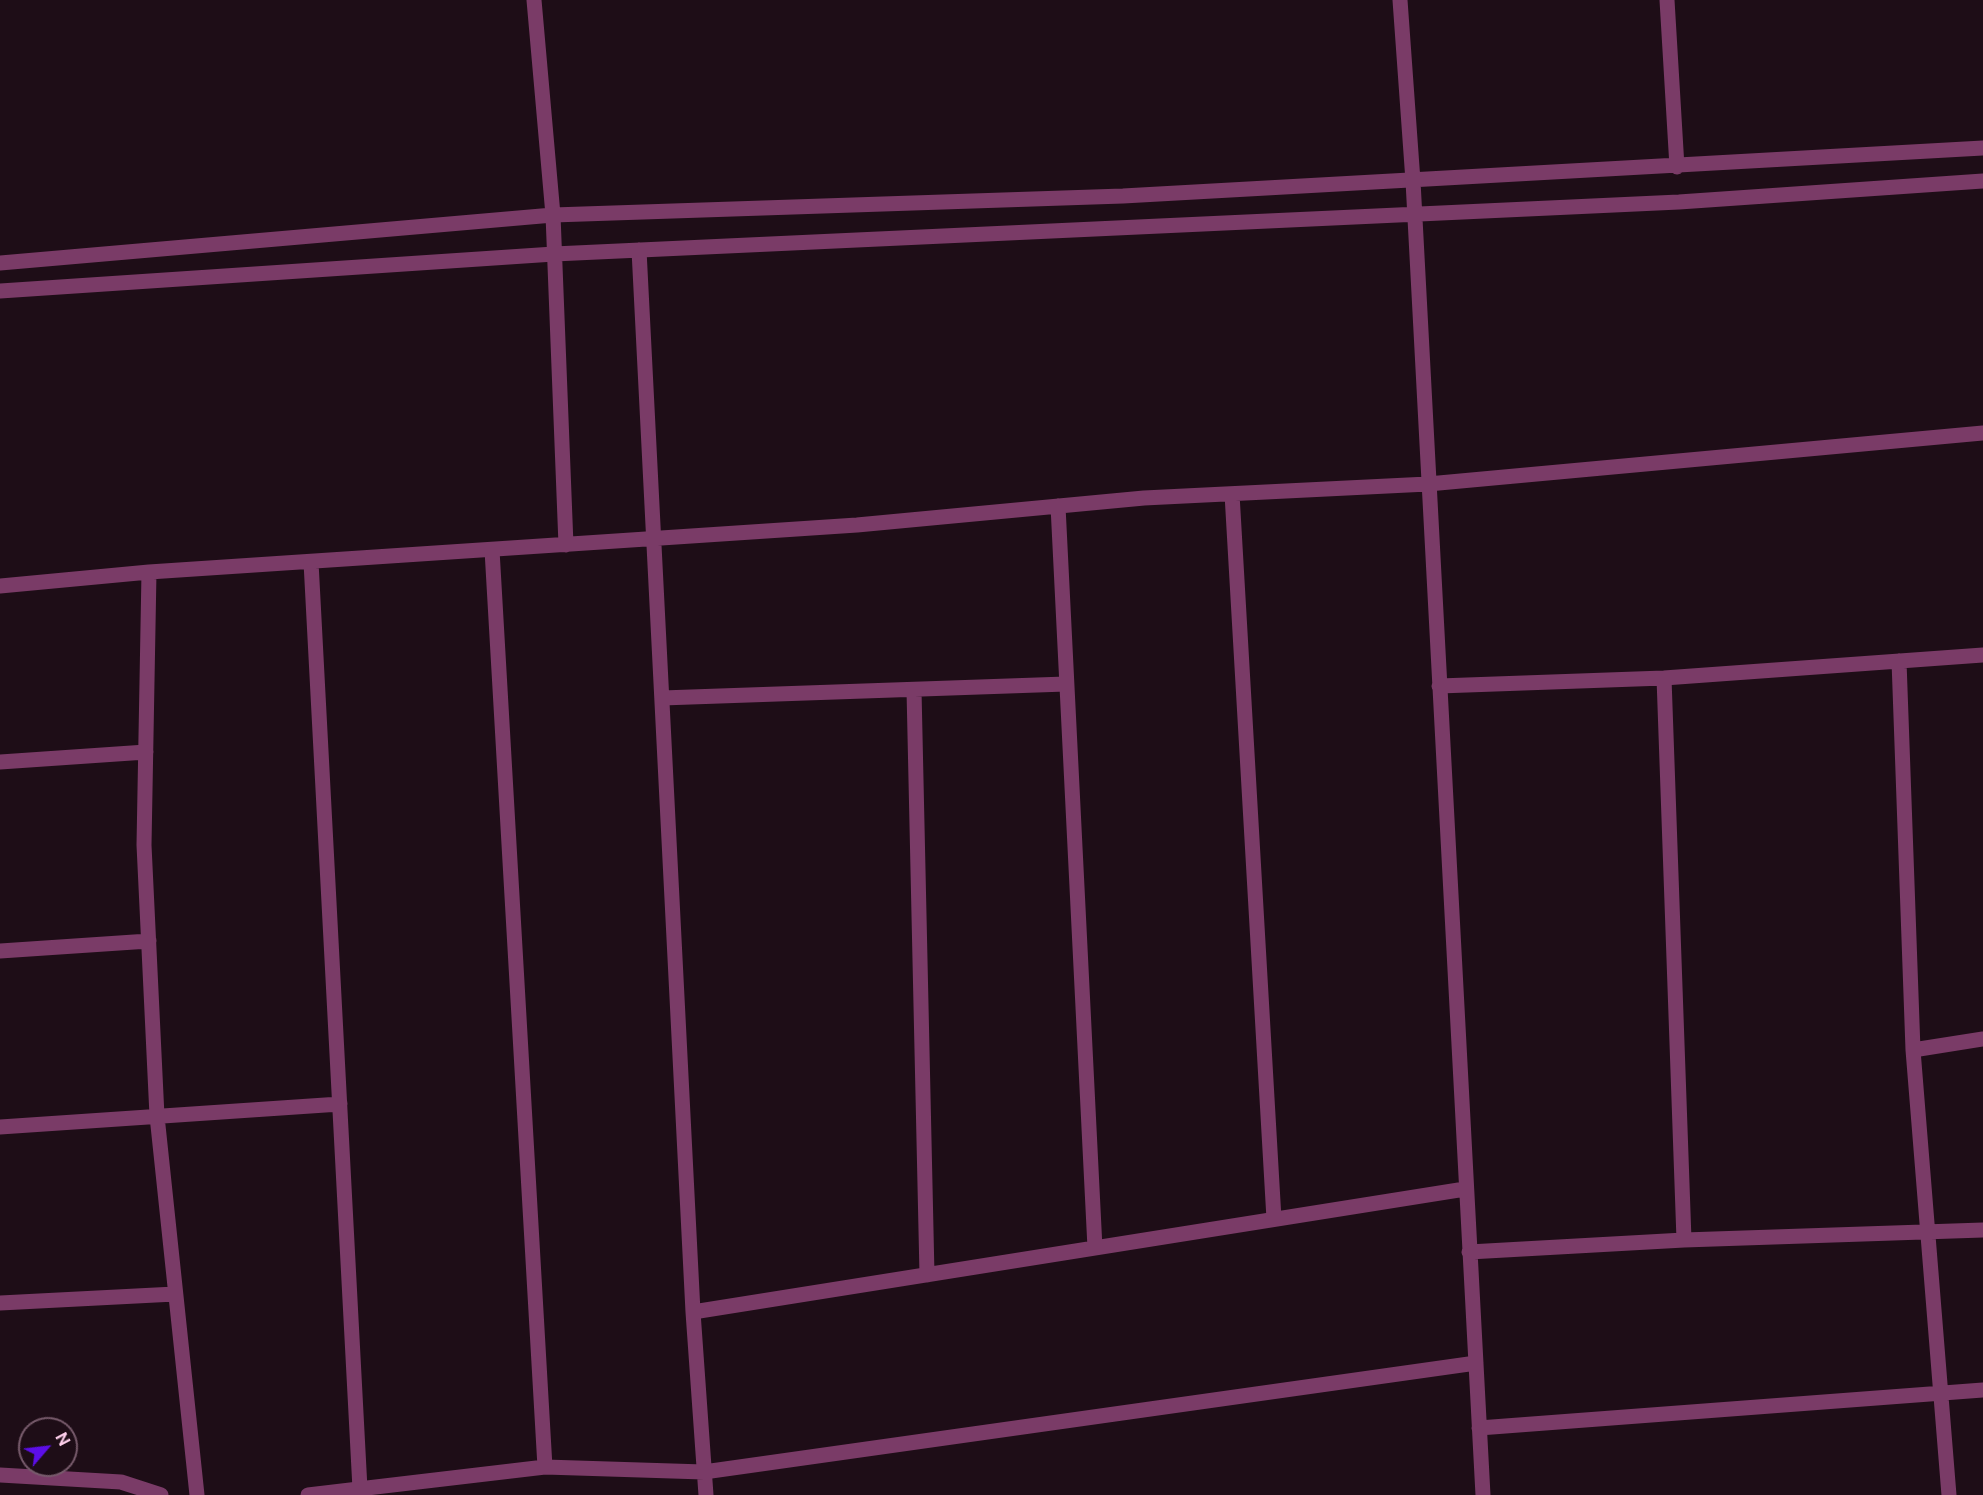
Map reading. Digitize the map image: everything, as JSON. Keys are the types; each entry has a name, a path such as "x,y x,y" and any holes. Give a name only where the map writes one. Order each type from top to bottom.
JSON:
{"street":[{"path":"534,0 553,215 566,545"},
{"path":"1400,0 1413,181 1483,1495"},
{"path":"1666,0 1677,167"},
{"path":"0,262 553,215 1122,196 1677,167 1983,148"},
{"path":"0,291 554,254 1414,212 1679,202 1983,180"},
{"path":"639,250 693,1312 706,1495"},
{"path":"0,586 149,572 857,525 1058,506 1428,484 1983,433"},
{"path":"1232,494 1274,1219"},
{"path":"1058,506 1095,1248"},
{"path":"492,550 545,1467"},
{"path":"311,562 360,1489"},
{"path":"149,572 144,845 157,1116 197,1495"},
{"path":"1439,686 1664,678 1983,655"},
{"path":"1899,661 1913,1050 1949,1495"},
{"path":"1664,678 1684,1240"},
{"path":"662,698 1066,684"},
{"path":"914,690 927,1275"},
{"path":"0,762 146,752"},
{"path":"0,951 149,941"},
{"path":"1913,1050 1983,1039"},
{"path":"0,1127 340,1104"},
{"path":"693,1312 1465,1188"},
{"path":"1469,1252 1684,1240 1983,1230"},
{"path":"0,1304 175,1294"},
{"path":"308,1495 545,1467 704,1472 1476,1363"},
{"path":"1479,1428 1983,1390"},
{"path":"0,1475 121,1482 162,1495"}]}
